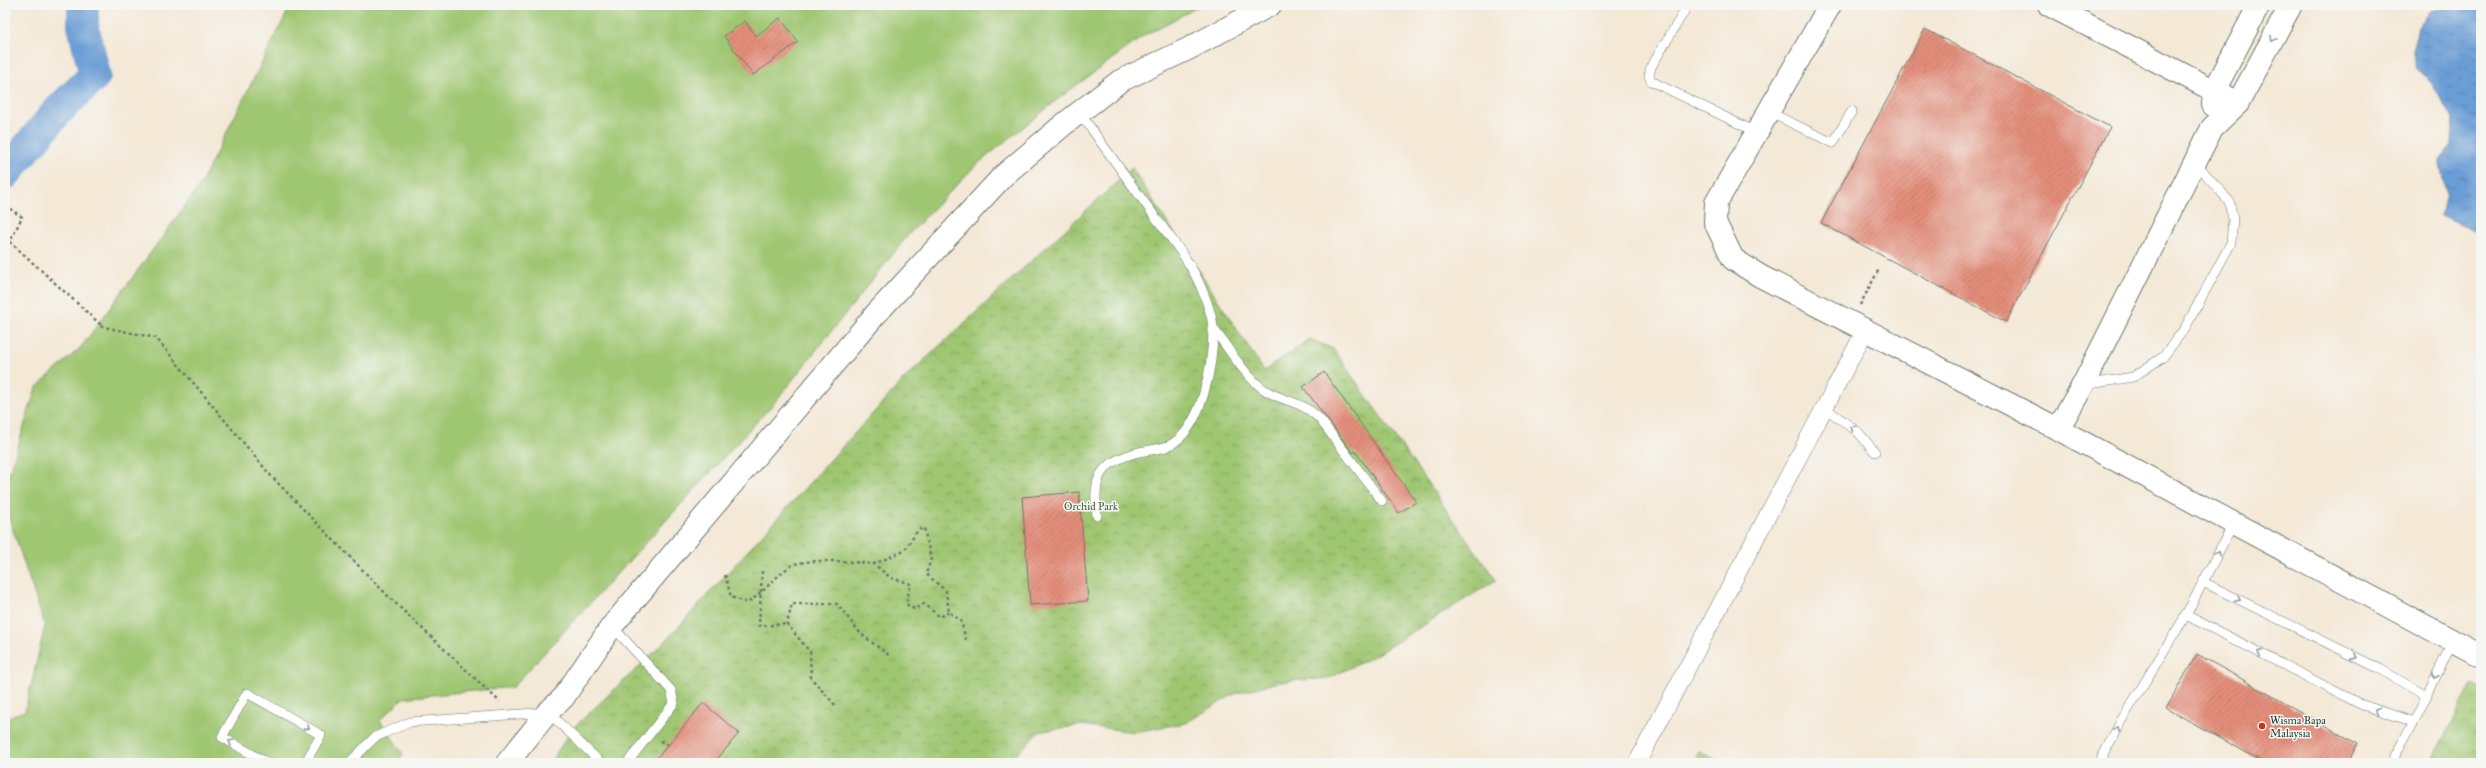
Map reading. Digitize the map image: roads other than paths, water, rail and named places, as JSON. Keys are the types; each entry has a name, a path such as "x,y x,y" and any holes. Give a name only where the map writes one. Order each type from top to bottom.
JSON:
{"street":[{"path":"527,763 555,709 612,626 875,315 1003,176 1120,81 1188,49 1270,5"},
{"path":"1830,5 1716,204 1715,222 1723,242 1733,259 1746,268 2058,430 2481,656"},
{"path":"2049,5 2073,11 2238,104"},
{"path":"2212,128 2214,91 2259,5"},
{"path":"2058,430 2083,385 2212,128 2238,104 2291,5"},
{"path":"1637,763 1825,408 1858,326"},
{"path":"507,763 555,709"}],"lane":[{"path":"1688,5 1651,67 1649,76 1652,82 1756,132"},
{"path":"1769,112 1833,143 1852,111"},
{"path":"1080,112 1183,255 1202,290 1213,328 1208,380 1201,405 1187,429 1168,446 1134,453 1107,466 1098,478 1094,490 1097,516"},
{"path":"2083,385 2133,377 2163,357 2185,328 2231,243 2233,219 2229,201 2195,162"},
{"path":"1213,328 1256,383 1266,391 1309,408 1320,418 1382,501"},
{"path":"1825,408 1858,432 1875,452"},
{"path":"2099,763 2121,721 2186,615 2234,524"},
{"path":"2203,582 2380,669 2426,696"},
{"path":"2186,615 2360,704 2414,722"},
{"path":"612,626 672,690 675,697 674,703 627,763"},
{"path":"2391,763 2414,722 2453,641"},
{"path":"265,762 222,737 247,693 321,735 305,763"},
{"path":"349,763 375,737 410,722 555,709 601,763"}],"water":[{"path":"2446,5 2481,6 2481,234 2441,216 2446,192 2440,163 2451,144 2452,119 2433,85 2417,69 2412,50 2418,28 2431,10"}],"waterway":[{"path":"5,174 57,112 95,75 83,26 83,5"}],"place":[{"name":"Wisma Bapa Malaysia","path":"2262,726"}],"park label":[{"name":"Orchid Park","path":"1091,506"}]}
